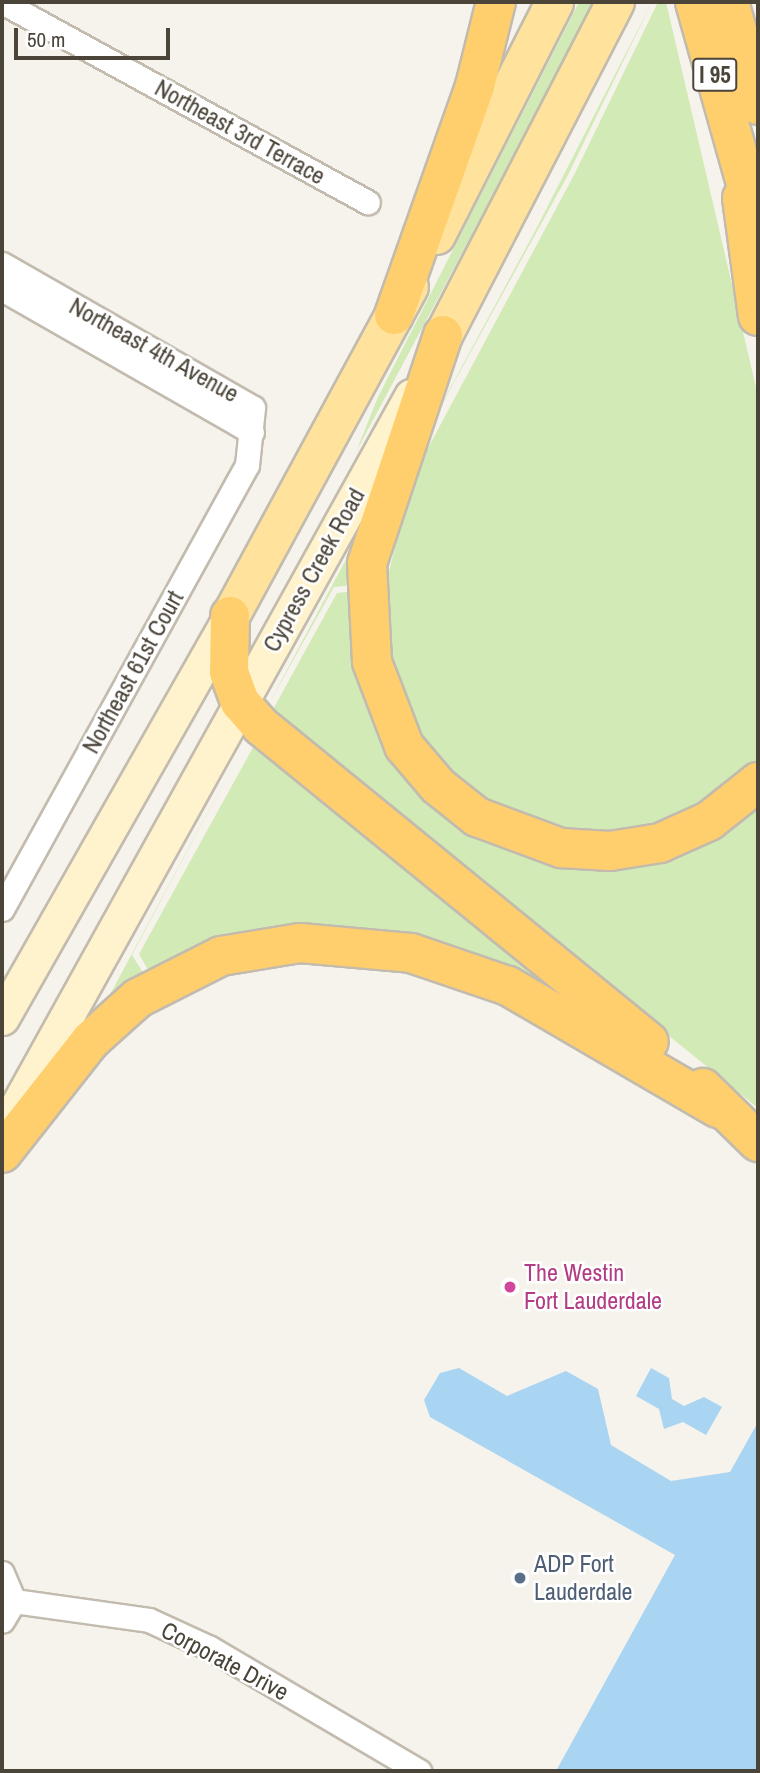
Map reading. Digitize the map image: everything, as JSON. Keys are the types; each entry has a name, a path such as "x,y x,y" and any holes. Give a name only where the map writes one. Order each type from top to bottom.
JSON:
{"highway":[{"path":"394,315 475,86 496,2"},
{"path":"707,4 758,105"},
{"name":"I 95","path":"707,4 734,140 758,226"},
{"path":"734,140 758,316"},
{"path":"443,335 367,563 372,662 404,746 438,786 477,817 561,848 610,850 660,843 709,821 758,782"},
{"path":"230,616 229,672 240,702 276,739 698,1080 718,1108"},
{"path":"2,1153 90,1041 138,998 221,956 300,943 411,953 508,986 718,1108 758,1142"}],"main road":[{"name":"Cypress Creek Road","path":"2,1018 230,616 394,315 554,2"},
{"name":"Cypress Creek Road","path":"2,1133 443,335 615,2"}],"street":[{"name":"Northeast 3rd Terrace","path":"2,2 368,202"},
{"name":"Northeast 4th Avenue","path":"2,264 243,398 253,408 252,432 2,289"},
{"name":"Northeast 61st Court","path":"2,909 247,465 252,432"},
{"path":"2,1573 14,1601 2,1621"},
{"name":"Corporate Drive","path":"14,1601 149,1620 210,1648 419,1771"}],"green space":[{"path":"579,2 596,2 356,452 378,397"},
{"path":"652,2 569,173 405,472 534,233"},
{"path":"658,2 666,2 758,396 758,766 690,820 606,840 520,826 425,754 387,678 384,592 412,478 574,175"},
{"path":"358,537 356,585 334,587 266,709"},
{"path":"356,591 374,710 549,856 758,796 758,1108 271,713 337,593"},
{"path":"248,737 132,955 147,979 105,1004"},
{"path":"256,742 607,1021 378,936 151,975 139,954"}],"water":[{"path":"459,1368 507,1396 566,1371 598,1389 611,1445 671,1481 730,1472 758,1422 758,1771 556,1771 675,1555 430,1417 424,1400 440,1373"},
{"path":"651,1368 669,1378 672,1399 684,1406 704,1397 722,1407 706,1435 683,1422 664,1429 659,1409 636,1396"}],"place":[{"name":"The Westin Fort Lauderdale","path":"510,1287"},
{"name":"ADP Fort Lauderdale","path":"520,1578"}]}
